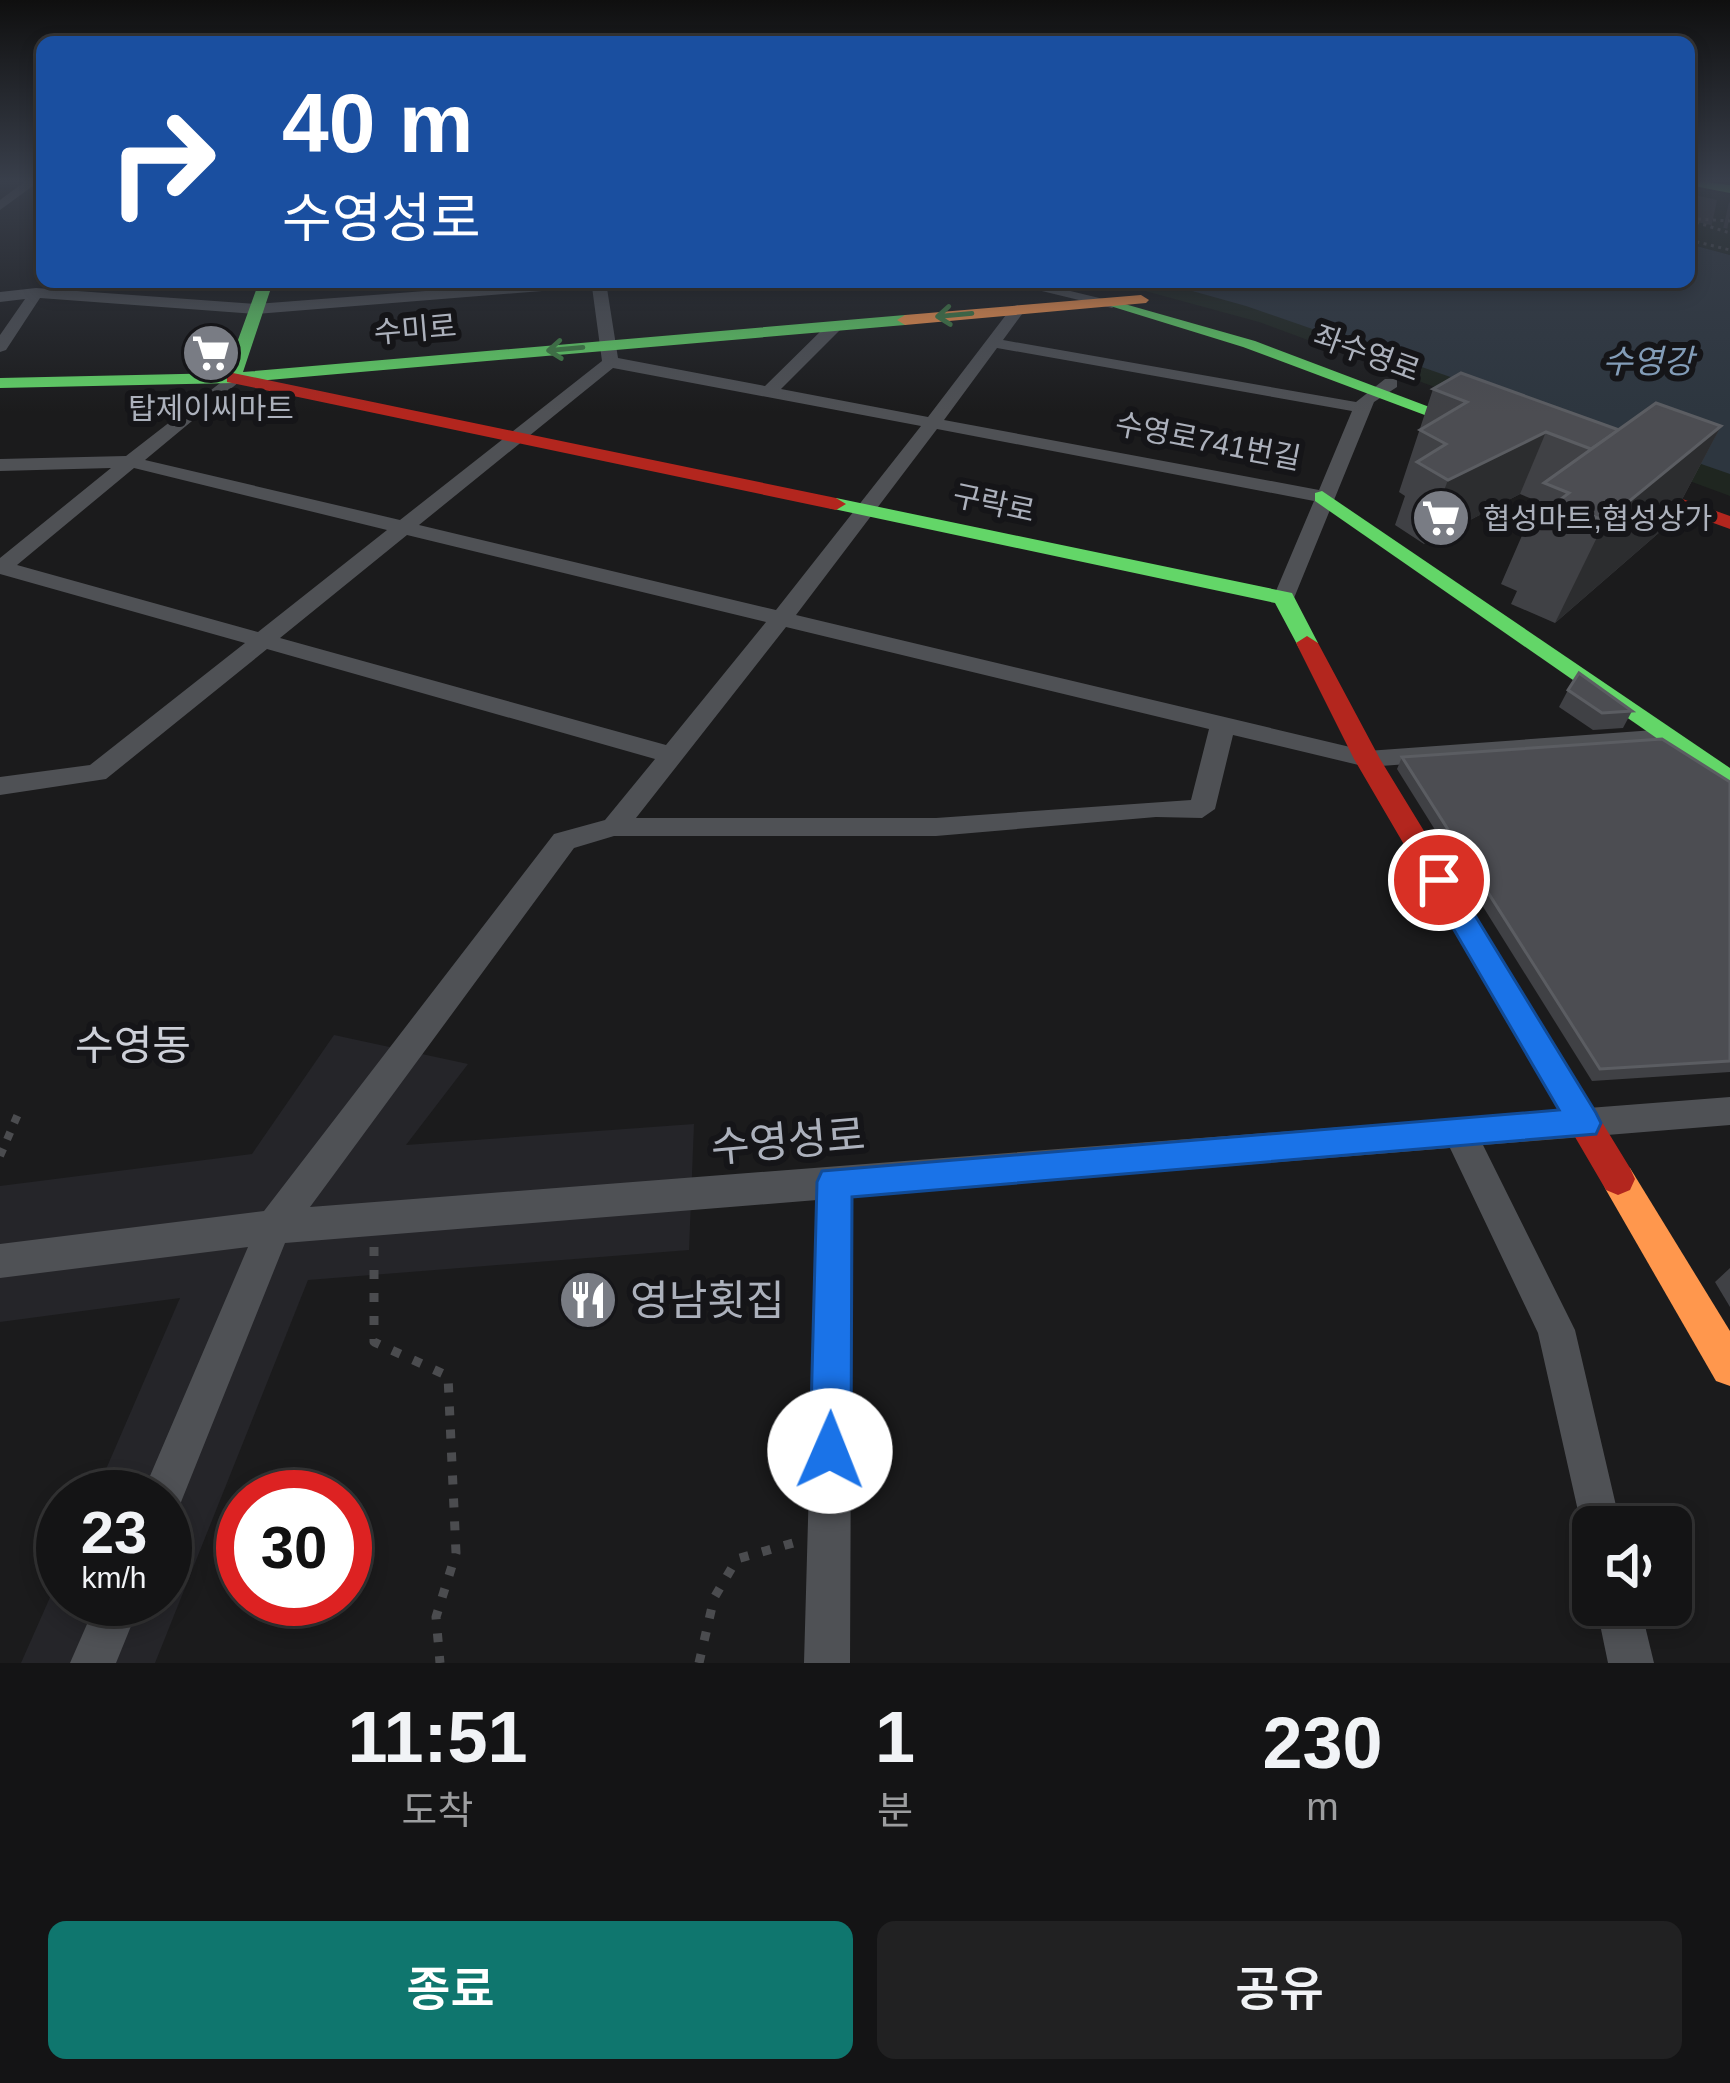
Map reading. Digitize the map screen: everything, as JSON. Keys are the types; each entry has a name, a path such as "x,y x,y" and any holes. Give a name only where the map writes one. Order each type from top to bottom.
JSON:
{"street":[{"path":"1,567 233,378 264,288"},
{"path":"0,297 36,293 256,309 460,288"},
{"path":"0,786 97,772 512,436 609,354 600,288"},
{"name":"좌수영로","path":"1064,288 1377,394 1414,405 1506,432 1377,394 1102,288"},
{"path":"0,347 36,293"},
{"path":"614,827 867,511 993,343 1015,296"},
{"name":"수미로","path":"0,383 233,378 609,354 835,326 1015,296 1141,300"},
{"path":"770,392 835,326"},
{"path":"993,343 1377,394 1322,496 1284,598 1367,759 1730,1367"},
{"name":"수영로741번길","path":"609,354 770,392 1322,496 1730,780"},
{"name":"구락로","path":"233,378 1284,598"},
{"path":"0,465 130,462 1367,759 1668,737"},
{"path":"1730,507 1613,472 1730,524"},
{"path":"1,567 257,643 673,754"},
{"path":"173,1470 274,1227 564,842 614,827 936,827 1156,808 1202,809 1223,724"},
{"name":"수영성로","path":"0,1261 274,1227 1730,1111"},
{"path":"1460,1132 1556,1330 1595,1506"},
{"path":"827,1663 835,1182"},
{"path":"93,1663 109,1626"},
{"path":"1623,1626 1631,1663"}],"path":[{"path":"0,1156 18,1114"},
{"path":"374,1219 374,1342 448,1376 456,1553 436,1617 440,1663"},
{"path":"699,1663 714,1598 737,1559 780,1544 829,1541"}],"shaded area":[{"path":"1134,288 1204,288 1730,466 1730,496 1259,322"},
{"path":"334,1035 468,1064 406,1145 694,1124 689,1250 308,1280 232,1470 216,1470 216,1510 192,1570 192,1470 106,1470 180,1298 0,1322 0,1186 252,1154"},
{"path":"37,1626 170,1626 155,1663 21,1663"}],"water":[{"name":"수영강","path":"1695,258 1730,258 1730,474 1246,306 1182,288 1695,288"}],"building":[{"path":"1461,373 1619,430 1591,449 1546,432 1448,480 1417,462 1446,444 1420,430 1467,402 1433,389"},
{"path":"1656,403 1721,426 1605,521 1557,502 1569,493 1544,483"},
{"path":"1579,673 1632,711 1602,713 1568,690"},
{"path":"1662,739 1730,782 1730,1061 1600,1069 1402,757"}],"traffic: fast":[{"path":"233,378 264,288"},
{"path":"1112,302 1249,344 1476,428"},
{"path":"0,383 233,378 905,320"},
{"path":"1322,497 1730,780"},
{"path":"836,504 1284,598 1307,643"}],"traffic: slow":[{"path":"905,320 1141,300"},
{"path":"1618,1179 1730,1367"}],"traffic: jam":[{"path":"233,378 836,504"},
{"path":"1632,487 1730,523"},
{"path":"1307,643 1367,759 1618,1179"}],"place":[{"name":"탑제이씨마트","path":"211,353"},
{"name":"협성마트,협성상가","path":"1441,518"},
{"name":"영남횟집","path":"588,1300"}],"district":[{"name":"수영동","path":"133,1045"}],"route":[{"path":"830,1451 835,1182 1584,1123 1439,880"}]}
